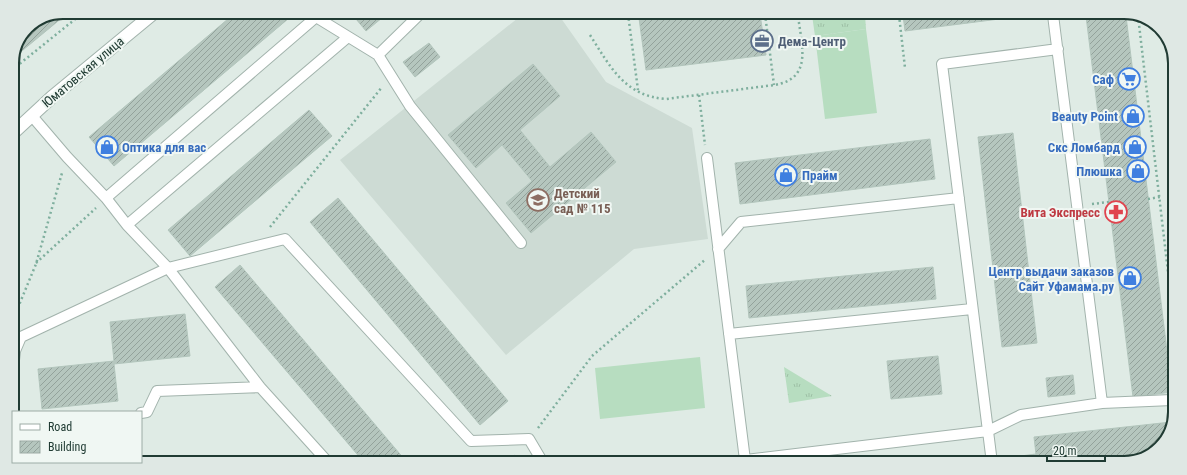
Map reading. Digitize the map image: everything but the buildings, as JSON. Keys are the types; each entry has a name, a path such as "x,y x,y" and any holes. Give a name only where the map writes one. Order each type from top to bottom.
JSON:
{"street":[{"name":"Юматовская улица","path":"19,128 52,97 147,19"}],"lane":[{"path":"106,198 313,19"},
{"path":"323,19 348,37 378,54 410,106 521,244"},
{"path":"378,54 415,19"},
{"path":"1053,19 1102,403"},
{"path":"127,225 348,37"},
{"path":"991,456 942,64 1058,49"},
{"path":"32,116 67,157 106,198 127,225 168,268 260,387 322,456"},
{"path":"707,158 744,456"},
{"path":"718,248 741,222 958,198"},
{"path":"19,342 21,337 168,268 285,239 471,441 529,439 539,456"},
{"path":"729,334 972,309"},
{"path":"142,413 147,412 158,391 260,387"},
{"path":"779,456 988,431 1021,415 1102,403 1168,400"}],"path":[{"path":"19,64 75,19"},
{"path":"629,19 638,91"},
{"path":"766,19 774,85"},
{"path":"590,35 621,80 638,91 649,96 660,98 774,85 790,81 795,77 802,63 798,19"},
{"path":"900,19 906,68"},
{"path":"1139,21 1168,270"},
{"path":"254,247 391,76"},
{"path":"699,94 707,158"},
{"path":"19,305 36,264 67,157"},
{"path":"1148,199 1160,197"},
{"path":"36,264 106,198"},
{"path":"515,456 592,356 718,248"}],"shaded area":[{"name":"Детский сад № 115","path":"517,19 562,19 606,82 692,128 708,239 634,249 506,355 340,160"}],"green space":[{"path":"813,19 865,19 866,29 815,36"},
{"path":"866,29 877,113 825,119 815,36"},
{"path":"700,357 705,408 600,419 595,368"},
{"path":"784,367 832,396 789,403"}],"place":[{"name":"Дема-Центр","path":"762,41"},
{"name":"Саф","path":"1129,79"},
{"name":"Beauty Point","path":"1133,116"},
{"name":"Оптика для вас","path":"107,147"},
{"name":"Скс Ломбард","path":"1135,147"},
{"name":"Плюшка","path":"1138,171"},
{"name":"Прайм","path":"786,175"},
{"name":"Детский сад № 115","path":"538,200"},
{"name":"Вита Экспресс","path":"1116,212"},
{"name":"Центр выдачи заказов Сайт Уфамама.ру","path":"1130,278"}]}
